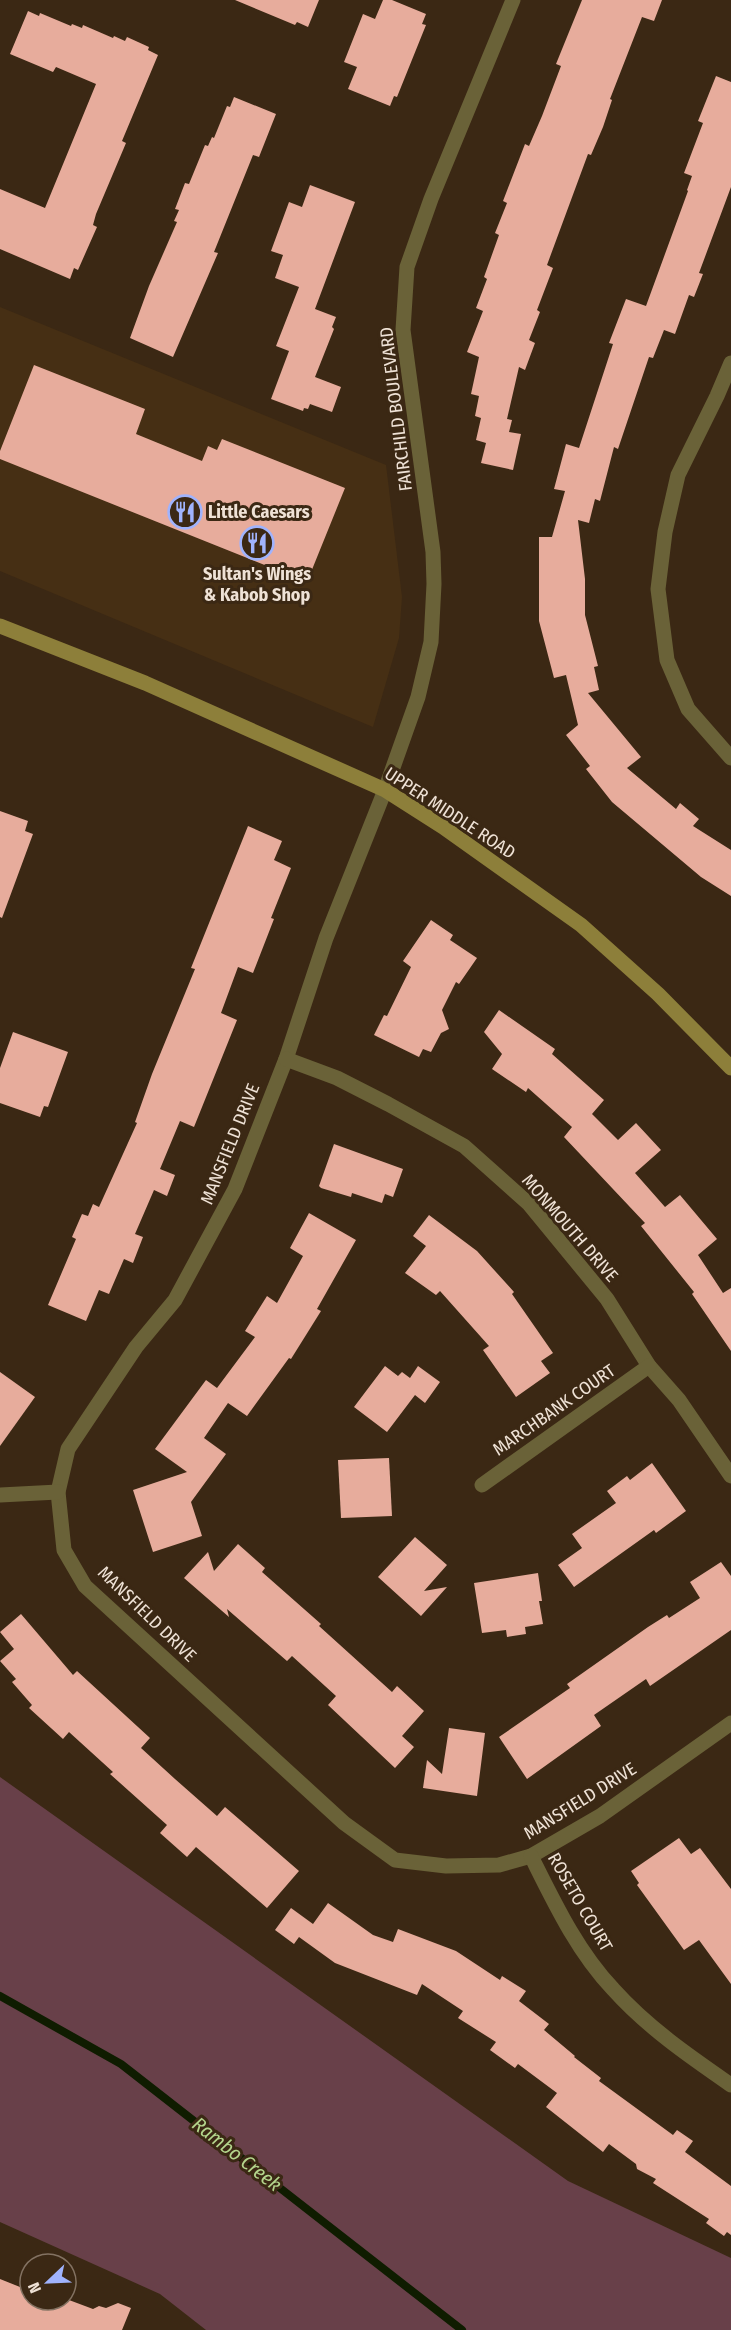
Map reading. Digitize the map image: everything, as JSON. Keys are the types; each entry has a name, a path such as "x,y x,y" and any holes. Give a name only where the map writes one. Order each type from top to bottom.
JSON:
{"street":[{"name":"FAIRCHILD BOULEVARD","path":"385,790 418,697 430,642 434,584 433,552 403,330 408,267 431,199 513,0"},
{"path":"731,363 678,476 665,532 658,589 667,660 688,709 731,758"},
{"name":"UPPER MIDDLE ROAD","path":"0,626 145,683 385,790 443,827 581,925 658,994 731,1068"},
{"name":"MANSFIELD DRIVE","path":"385,790 326,938 286,1059 235,1189 175,1300 136,1347 69,1449 58,1492 64,1550 85,1586 344,1823 394,1860 446,1866 499,1865 531,1856 600,1816 731,1723"},
{"name":"MONMOUTH DRIVE","path":"286,1059 338,1078 465,1146 529,1204 607,1299 649,1366 679,1400 731,1476"},
{"name":"MARCHBANK COURT","path":"482,1485 649,1366"},
{"path":"0,1495 58,1492"},
{"name":"ROSETO COURT","path":"531,1856 563,1919 612,1989 659,2033 731,2085"}],"shaded area":[{"path":"0,307 386,465 402,597 399,638 373,727 0,571"},
{"path":"0,1777 568,2181 731,2258 731,2330 206,2330 160,2294 78,2257 78,2252 67,2252 0,2222"}],"building":[{"path":"235,0 319,0 308,27 297,22 295,25"},
{"path":"383,0 392,0 426,14 422,24 426,25 397,97 394,96 390,106 348,89 357,67 344,62 363,14 375,19"},
{"path":"582,0 662,0 654,21 642,17 610,99 612,100 603,127 591,155 588,154 547,265 553,268 537,310 540,312 529,340 535,343 525,370 519,367 507,419 512,420 509,432 521,434 513,470 481,463 486,443 476,440 481,418 475,416 479,396 471,394 479,357 467,352 483,311 476,308 499,235 495,233 507,203 503,201 525,144 529,146 542,116 561,66 556,64"},
{"path":"28,11 39,16 40,13 71,26 72,24 82,28 83,25 113,38 114,36 125,41 127,37 149,47 148,50 158,55 122,141 126,143 96,214 93,225 97,227 78,270 74,268 70,279 0,249 0,189 45,208 96,84 56,67 53,72 10,54"},
{"path":"716,76 731,82 731,187 699,273 703,274 694,297 689,295 675,334 664,330 653,358 649,357 618,449 614,447 600,501 595,499 589,523 578,520 585,579 585,615 598,666 594,667 599,690 588,693 641,757 627,768 676,809 680,803 699,819 693,826 731,850 731,896 701,877 612,802 586,769 590,766 566,735 578,725 566,675 554,678 539,621 539,537 552,537 565,491 554,489 566,444 579,448 613,344 609,343 626,299 646,306 688,191 692,176 684,173 703,123 698,121"},
{"path":"234,97 276,114 259,157 253,155 214,252 218,253 173,357 130,338 149,286 177,222 174,221 179,210 175,209 185,183 189,184 205,145 208,146 212,137 214,138 227,106 230,107"},
{"path":"310,185 355,202 315,309 336,317 332,327 334,329 315,377 341,387 332,412 310,404 308,409 304,408 303,411 271,399 289,351 276,346 299,287 275,278 283,255 271,251 289,202 302,207"},
{"path":"34,365 145,409 136,434 202,461 208,446 217,450 222,439 345,488 307,582 0,459 0,451"},
{"path":"0,811 28,821 25,831 33,834 2,918 0,917"},
{"path":"248,826 282,841 274,860 291,868 253,973 238,967 221,1013 237,1020 194,1127 180,1121 160,1169 175,1175 167,1196 154,1190 135,1234 143,1237 133,1263 124,1259 109,1294 99,1290 86,1321 48,1305 76,1239 72,1237 82,1214 88,1216 93,1204 99,1207 137,1123 135,1122 152,1074 195,969 191,968"},
{"path":"431,920 453,935 450,940 477,958 459,984 456,982 442,1010 449,1029 441,1033 431,1052 423,1049 419,1057 374,1035 384,1015 387,1016 411,967 403,961"},
{"path":"499,1010 555,1049 552,1054 604,1100 592,1114 618,1140 636,1123 661,1150 635,1173 665,1207 680,1195 717,1239 698,1255 723,1293 731,1288 731,1351 692,1294 694,1292 641,1226 645,1223 564,1137 572,1127 528,1088 526,1092 492,1069 502,1054 484,1032"},
{"path":"13,1032 68,1052 48,1107 44,1106 40,1117 0,1103 0,1068"},
{"path":"334,1144 403,1169 393,1197 385,1194 382,1203 352,1193 351,1197 321,1188 319,1186"},
{"path":"309,1213 356,1240 317,1309 321,1311 291,1359 289,1358 247,1416 228,1403 204,1438 226,1454 191,1502 202,1536 153,1552 133,1490 187,1472 155,1449 206,1380 217,1388 255,1337 245,1331 267,1296 277,1303 303,1256 290,1248"},
{"path":"429,1215 477,1251 514,1292 512,1294 553,1353 541,1361 550,1373 516,1397 483,1350 489,1346 440,1291 436,1295 405,1273 426,1246 413,1236"},
{"path":"385,1366 398,1376 402,1372 410,1378 418,1366 440,1382 425,1403 415,1395 387,1432 354,1407"},
{"path":"0,1372 35,1397 0,1446"},
{"path":"389,1458 392,1516 341,1518 338,1460"},
{"path":"652,1463 686,1511 656,1533 654,1530 574,1587 558,1565 582,1548 572,1534 616,1503 607,1491 627,1476 630,1480"},
{"path":"415,1537 447,1565 424,1591 447,1587 421,1616 378,1577"},
{"path":"238,1544 265,1568 262,1572 321,1624 319,1626 392,1692 397,1686 424,1711 402,1736 414,1747 395,1768 328,1705 336,1696 292,1656 287,1661 227,1609 229,1617 184,1578 208,1552 214,1571"},
{"path":"721,1562 731,1576 731,1630 650,1686 646,1679 594,1715 601,1726 527,1779 499,1737 570,1688 567,1684 648,1627 667,1615 669,1618 700,1598 690,1582"},
{"path":"538,1573 543,1624 525,1627 526,1634 507,1637 506,1630 482,1633 474,1583"},
{"path":"21,1614 73,1675 77,1671 150,1738 141,1748 217,1816 225,1807 299,1871 267,1908 196,1847 187,1857 160,1833 167,1825 110,1774 113,1772 69,1732 63,1739 29,1708 32,1705 12,1682 16,1679 0,1661 14,1649 0,1632"},
{"path":"449,1728 485,1733 477,1796 423,1788 427,1760 442,1774"},
{"path":"679,1838 691,1854 700,1848 731,1889 731,1984 699,1940 684,1950 637,1885 639,1883 631,1871"},
{"path":"328,1903 373,1935 393,1942 398,1929 456,1951 500,1980 502,1976 526,1991 519,2001 549,2024 544,2030 601,2078 599,2081 673,2135 677,2130 693,2141 685,2152 731,2186 731,2235 727,2232 724,2236 706,2223 709,2219 653,2183 656,2179 637,2169 636,2164 609,2144 603,2152 546,2107 557,2093 518,2064 515,2068 490,2050 496,2042 458,2018 463,2011 422,1984 417,1995 335,1963 299,1937 294,1944 275,1930 291,1908 313,1924"},
{"path":"0,2279 18,2286 18,2312 78,2312 78,2303 93,2309 99,2306 106,2308 118,2303 131,2308 122,2330 0,2330"}],"waterway":[{"name":"Rambo Creek","path":"0,1996 121,2064 462,2330"}],"place":[{"name":"Little Caesars","path":"185,512"},
{"name":"Sultan's Wings & Kabob Shop","path":"257,543"}]}
